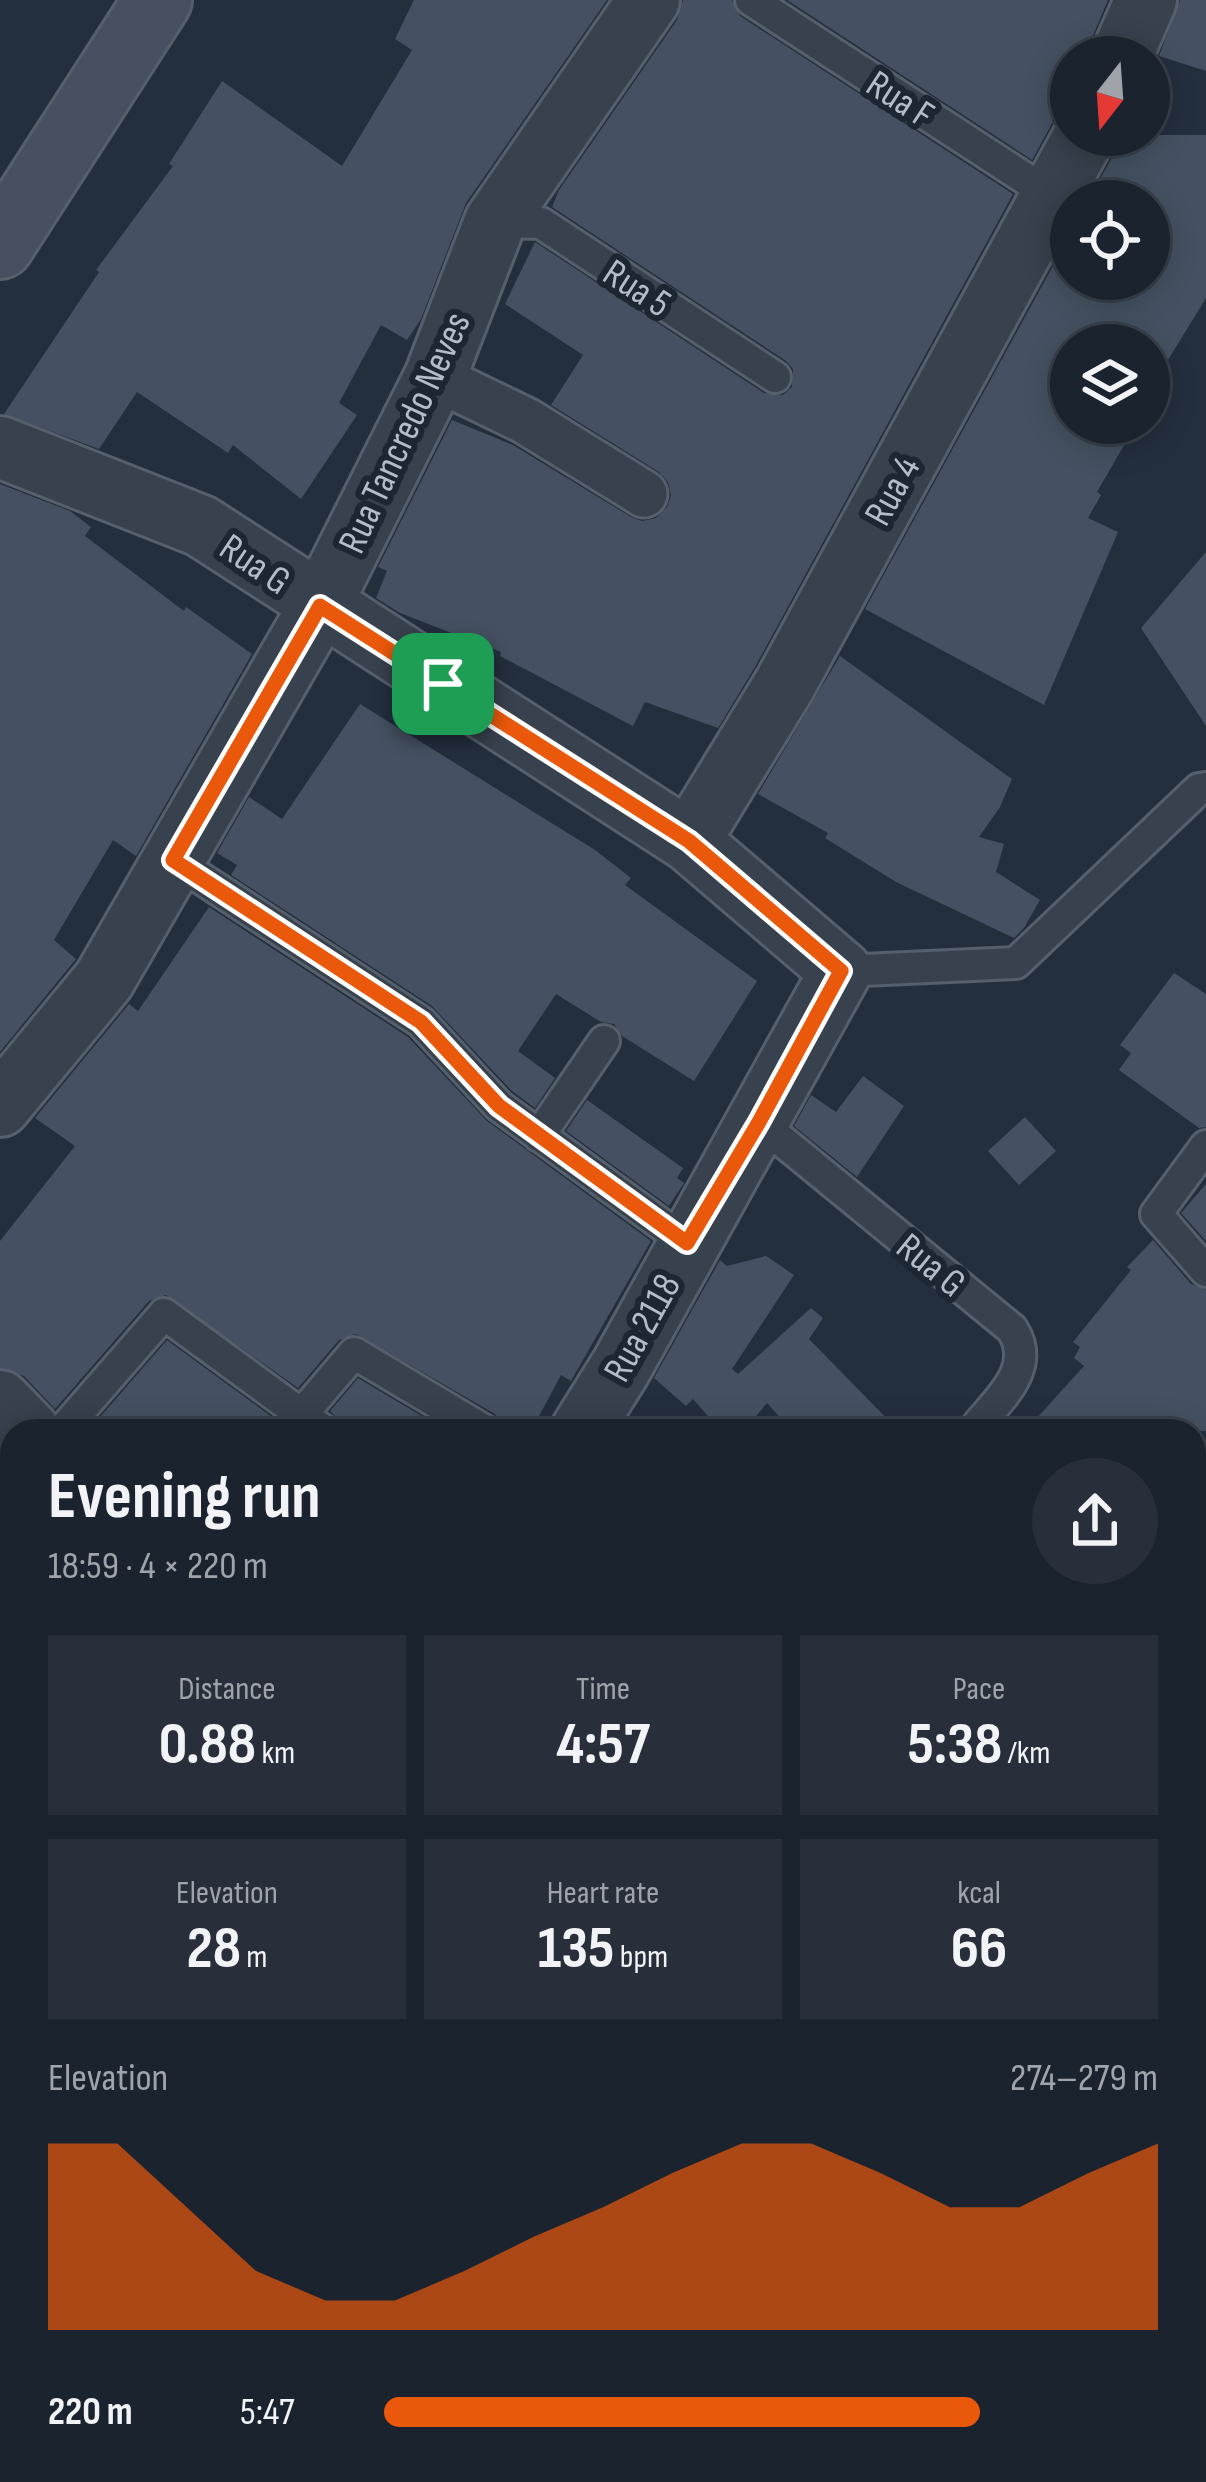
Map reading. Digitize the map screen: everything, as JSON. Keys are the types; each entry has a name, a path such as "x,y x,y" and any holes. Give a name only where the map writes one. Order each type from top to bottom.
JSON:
{"main road":[{"path":"0,245 158,0"}],"street":[{"name":"Rua Tancredo Neves","path":"0,1106 104,980 320,606 435,377 494,222 649,0"},
{"path":"1130,36 1146,0"},
{"name":"Rua 4","path":"689,841 785,684 1050,200"},
{"path":"435,377 526,422 644,494"},
{"name":"Rua G","path":"0,447 201,526 689,841 841,971"},
{"name":"Rua 2118","path":"588,1419 841,971"}],"lane":[{"name":"Rua F","path":"751,0 1050,195"},
{"name":"Rua 5","path":"494,222 541,223 775,377"},
{"path":"841,971 1016,963 1199,789 1206,788"},
{"path":"173,860 421,1022 499,1106 687,1243"},
{"path":"539,1136 604,1041"},
{"name":"Rua G","path":"759,1122 1012,1330 1022,1344 1023,1362 983,1419"},
{"path":"1206,1146 1156,1214 1206,1271"},
{"path":"72,1419 164,1314 309,1419"},
{"path":"315,1419 354,1353 465,1419"}],"building":[{"path":"414,0 607,0 466,203 421,319 407,340 381,325 339,403 357,415 301,499 233,445 228,453 137,392 99,449 4,414 99,272 96,270 173,166 169,164 222,81 342,166 412,50 395,39"},
{"path":"683,0 732,0 740,16 1013,194 718,728 645,702 633,726 500,656 501,652 400,613 376,598 387,571 378,567 452,420 513,445 631,517 656,518 667,507 668,482 659,472 551,405 583,355 505,304 535,242 764,393 783,395 792,387 793,369 786,361 552,207 559,190 677,20"},
{"path":"787,0 1108,0 1093,36 1050,36 1050,127 1032,160"},
{"path":"1180,0 1206,0 1206,71 1170,60 1166,36"},
{"path":"1170,135 1206,135 1206,298 1170,357 1170,324 1050,324 1050,444 1125,444 1088,518 1118,532 1044,705 865,609 1050,271 1050,300 1170,300 1170,180 1100,180 1113,156 1170,156"},
{"path":"0,484 70,511 91,527 85,536 184,611 186,607 252,654 136,856 113,840 54,940 76,959 0,1052"},
{"path":"1206,552 1206,726 1141,628"},
{"path":"840,656 1012,779 979,837 1004,844 996,872 1040,900 1014,938 896,882 825,838 828,833 758,794"},
{"path":"360,704 595,850 631,878 625,885 757,981 694,1081 622,1036 614,1024 601,1022 556,994 518,1051 555,1078 535,1108 512,1091 432,1006 231,875 237,865 217,853 249,797 282,819"},
{"path":"209,907 408,1037 487,1121 651,1241 571,1381 561,1375 537,1419 498,1419 356,1334 339,1340 298,1388 166,1295 149,1301 55,1409 24,1376 0,1368 0,1241 75,1146 35,1118 129,1004 138,1011"},
{"path":"1174,973 1206,994 1206,1127 1199,1128 1119,1070 1131,1053 1120,1045"},
{"path":"863,1076 904,1106 857,1177 794,1126 811,1095 836,1112"},
{"path":"587,1100 683,1168 677,1178 684,1183 669,1206 566,1131"},
{"path":"1025,1117 1056,1151 1019,1185 988,1151"},
{"path":"1206,1184 1206,1241 1181,1213"},
{"path":"1153,1240 1191,1284 1206,1290 1206,1419 1036,1419 1084,1366 1074,1358 1080,1347 1073,1342 1131,1270 1127,1267"},
{"path":"766,1256 794,1275 732,1369 738,1374 811,1308 823,1318 809,1339 887,1419 781,1419 767,1403 754,1419 710,1419 693,1399 686,1406 654,1378 720,1260 727,1266"},
{"path":"167,1340 275,1419 98,1419"},
{"path":"358,1378 427,1419 338,1419 330,1411"}],"route":[{"path":"320,606 443,684 689,841 841,971 687,1243 499,1106 421,1022 173,860 320,606"}]}
